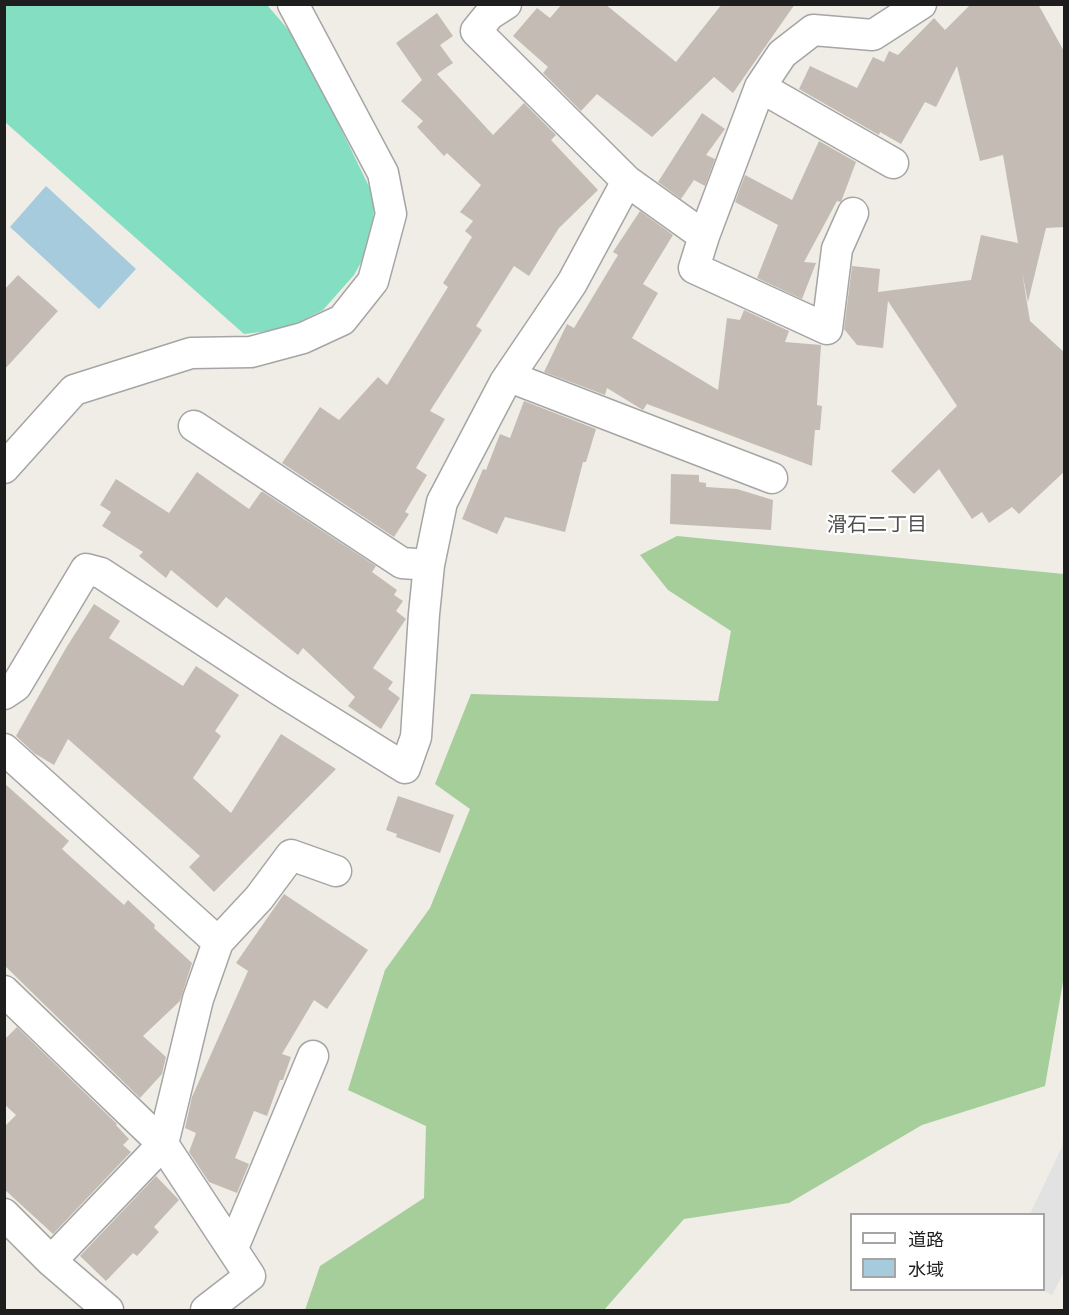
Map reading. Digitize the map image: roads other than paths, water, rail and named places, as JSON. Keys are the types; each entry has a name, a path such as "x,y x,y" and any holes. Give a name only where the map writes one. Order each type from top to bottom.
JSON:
{"street":[{"path":"4,468 74,390 191,353 251,352 303,338 342,320 373,281 391,214 383,173 293,4"},
{"path":"506,4 489,15 476,31 627,181 704,236"},
{"path":"853,213 837,249 827,329 694,268 760,87 782,54 813,30 873,35 921,4"},
{"path":"760,87 893,163"},
{"path":"4,694 16,686 86,569 101,573 280,691 405,768 416,737 429,565 442,502 510,377 572,283 627,181"},
{"path":"510,377 772,478"},
{"path":"194,426 402,564 429,565"},
{"path":"4,749 218,942"},
{"path":"51,1261 163,1144 198,999 218,942 259,898 291,855 336,870"},
{"path":"4,991 163,1144 233,1248 249,1275 206,1311"},
{"path":"233,1248 313,1056"},
{"path":"4,1214 51,1261 108,1311"}],"water":[{"path":"46,186 136,269 99,309 10,227"}],"district":[{"name":"滑石二丁目","path":"877,524"}]}
